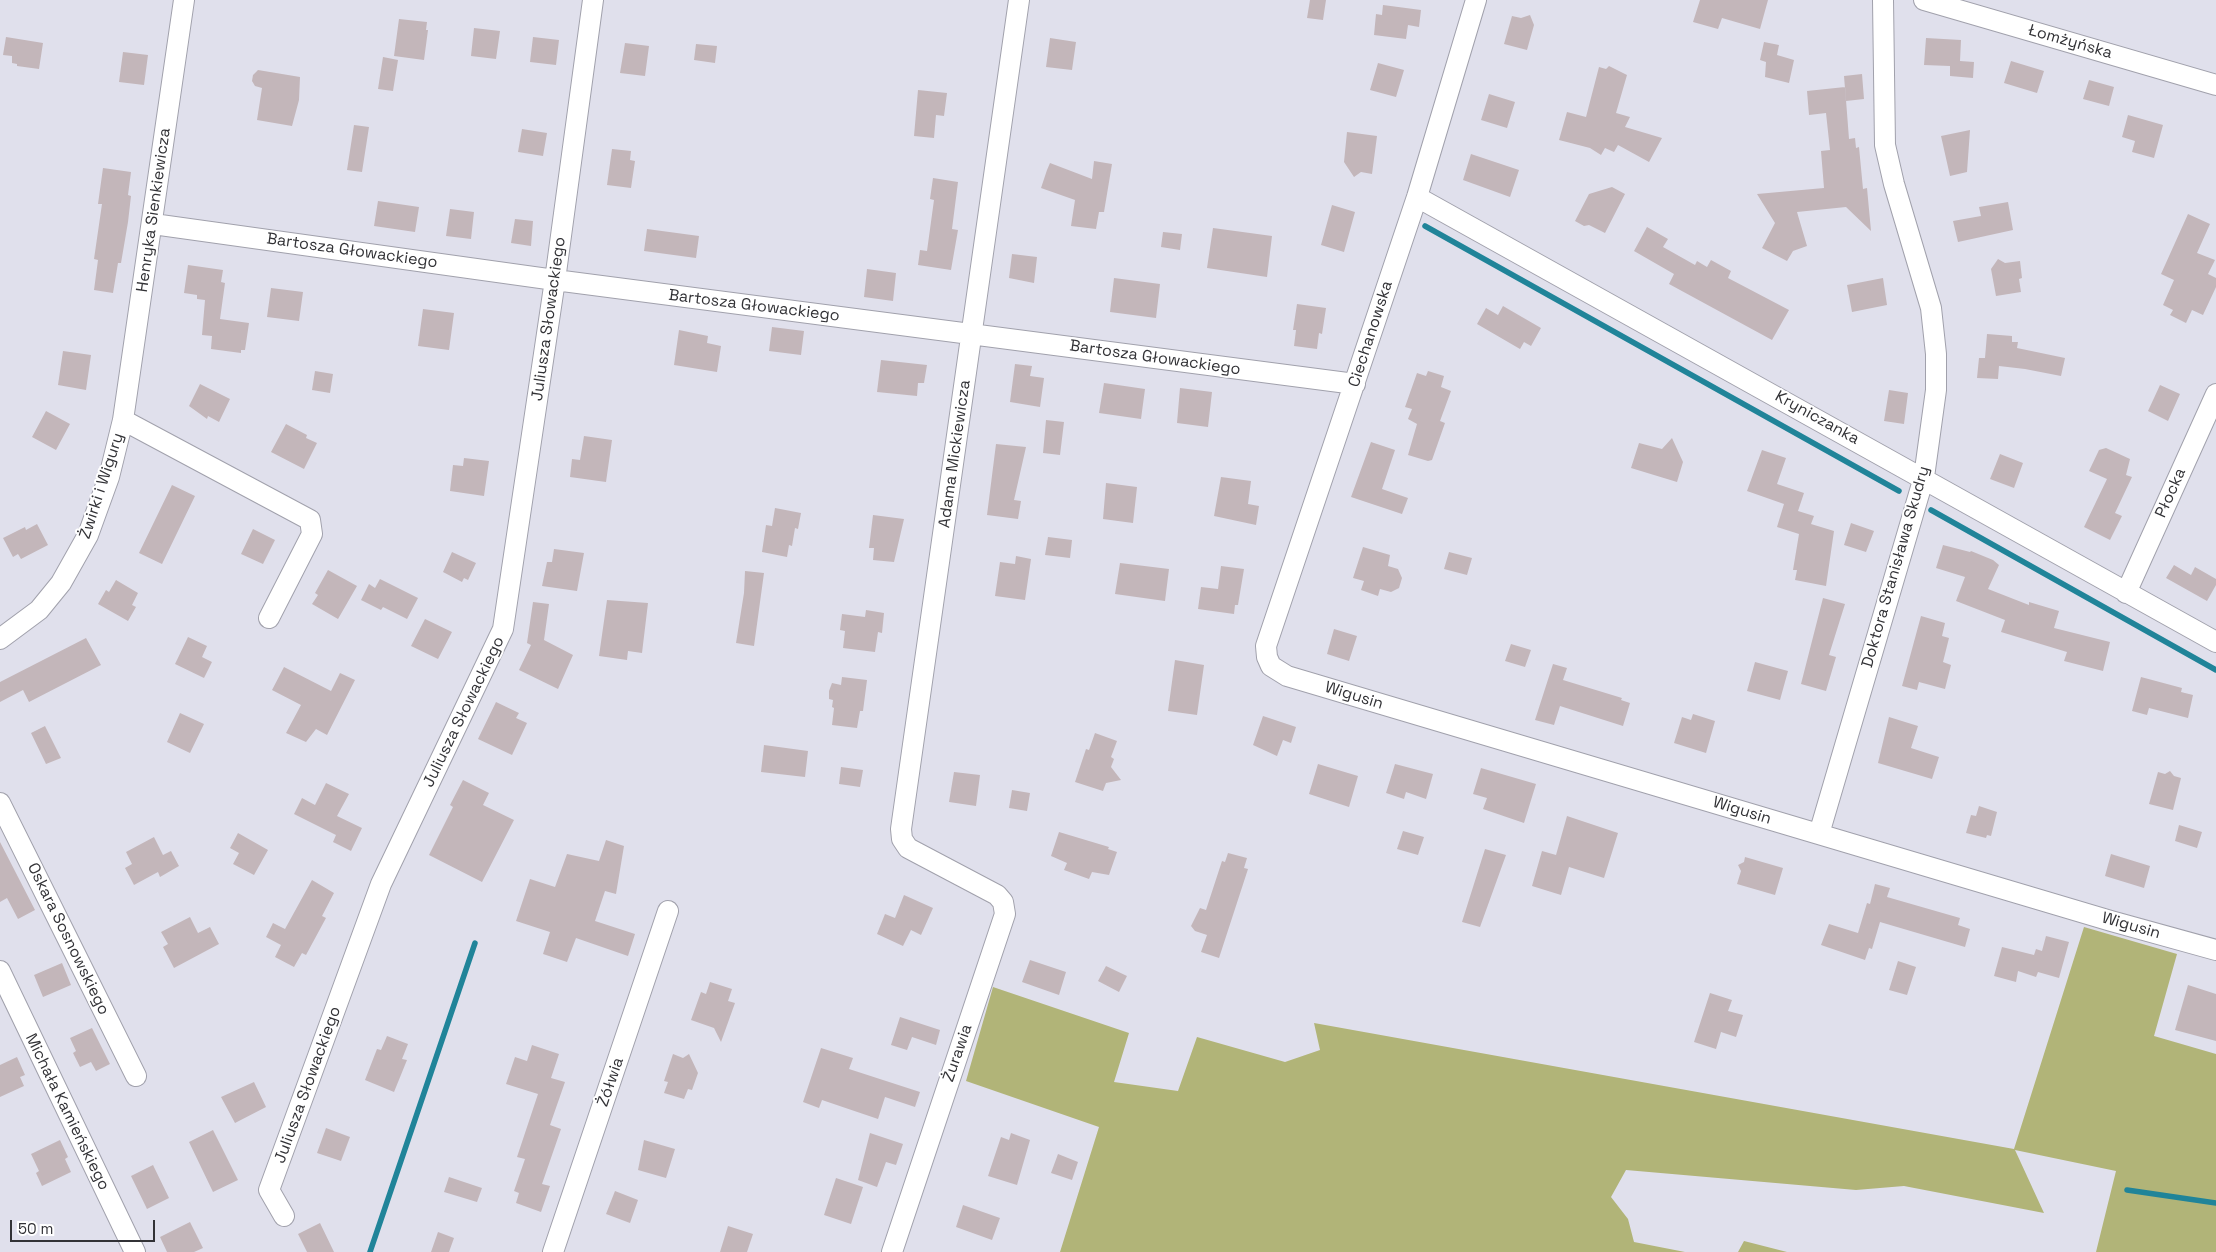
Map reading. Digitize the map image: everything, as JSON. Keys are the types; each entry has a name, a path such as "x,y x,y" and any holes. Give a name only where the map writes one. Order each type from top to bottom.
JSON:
{"street":[{"name":"Henryka Sienkiewicza","path":"123,420 153,224 184,0"},
{"name":"Juliusza Słowackiego","path":"284,1216 269,1190 381,884 503,629 555,280 592,0"},
{"name":"Adama Mickiewicza","path":"960,877 908,848 902,839 901,828 1018,0"},
{"name":"Ciechanowska","path":"1271,666 1267,657 1266,646 1417,197 1476,0"},
{"name":"Doktora Stanisława Skudry","path":"1819,834 1924,478 1936,390 1936,354 1931,308 1894,184 1885,145 1883,0"},
{"name":"Łomżyńska","path":"1924,0 2216,84"},
{"name":"Kryniczanka","path":"1417,197 2216,642"},
{"name":"Bartosza Głowackiego","path":"153,224 555,280 1355,384"},
{"name":"Płocka","path":"2126,592 2216,394"},
{"path":"123,420 310,520 312,534 268,618"},
{"name":"Żwirki i Wigury","path":"0,638 39,610 61,583 88,535 109,476 123,420"},
{"name":"Wigusin","path":"1271,666 1287,676 2111,921 2216,950"},
{"name":"Oskara Sosnowskiego","path":"0,803 136,1076"},
{"name":"Żurawia","path":"892,1252 1004,914 1003,902 997,895 960,877"},
{"name":"Żółwia","path":"553,1252 668,911"},
{"name":"Michała Kamieńskiego","path":"0,971 135,1252"}],"green space":[{"path":"2084,927 2177,954 2154,1036 2216,1054 2216,1252 2096,1252 2116,1171 2015,1150 2044,1213 1904,1186 1856,1190 1626,1170 1611,1197 1628,1219 1634,1242 1685,1252 1060,1252 1099,1127 966,1081 993,987 1129,1033 1114,1082 1178,1091 1197,1037 1285,1062 1320,1050 1314,1023 2014,1149"},
{"path":"1744,1241 1787,1252 1738,1252"}],"building":[{"path":"1310,0 1326,0 1323,20 1307,18"},
{"path":"1700,0 1768,0 1760,29 1722,18 1718,29 1693,22"},
{"path":"1383,5 1421,10 1419,27 1408,25 1406,39 1374,35 1376,14 1382,15"},
{"path":"1530,15 1534,25 1527,50 1504,44 1512,16 1521,18"},
{"path":"399,19 427,22 426,30 428,30 424,60 394,56"},
{"path":"474,28 500,31 496,59 471,56"},
{"path":"6,37 43,43 39,69 17,66 17,64 12,63 12,56 3,55"},
{"path":"533,37 559,40 556,65 530,62"},
{"path":"1050,38 1076,42 1072,70 1046,67"},
{"path":"1926,38 1961,40 1960,61 1974,62 1973,78 1950,76 1950,66 1924,65"},
{"path":"1764,42 1779,45 1777,55 1794,60 1789,83 1765,77 1766,62 1760,60"},
{"path":"625,43 649,46 645,76 620,73"},
{"path":"696,44 717,46 715,63 694,60"},
{"path":"123,52 148,55 144,85 119,82"},
{"path":"383,57 398,60 393,91 378,89"},
{"path":"2011,61 2044,71 2037,93 2004,83"},
{"path":"1378,63 1404,70 1396,97 1370,90"},
{"path":"1609,66 1627,75 1616,113 1630,117 1625,127 1662,138 1649,162 1618,145 1614,152 1605,148 1601,155 1590,148 1559,140 1567,112 1586,117 1599,67 1606,69"},
{"path":"258,70 300,77 299,100 292,126 257,120 262,88 255,86 252,81 253,75"},
{"path":"1862,74 1864,99 1846,101 1844,76"},
{"path":"2089,80 2114,87 2109,106 2083,99"},
{"path":"1845,87 1849,139 1855,138 1856,148 1859,147 1863,189 1867,188 1871,231 1846,207 1797,212 1807,246 1793,251 1787,261 1762,248 1775,223 1757,194 1824,188 1821,151 1830,150 1826,113 1809,115 1807,91"},
{"path":"918,90 947,93 944,116 936,115 934,138 914,136"},
{"path":"1489,94 1515,102 1507,128 1481,120"},
{"path":"2128,115 2163,125 2154,158 2132,152 2135,141 2122,137"},
{"path":"354,125 369,127 362,172 347,170"},
{"path":"522,129 547,133 543,156 518,152"},
{"path":"1970,130 1967,172 1950,176 1941,136"},
{"path":"1347,132 1377,136 1372,174 1361,172 1354,177 1344,162"},
{"path":"612,149 631,151 630,160 635,161 631,188 607,185"},
{"path":"1471,154 1519,170 1510,197 1463,180"},
{"path":"1094,161 1112,164 1104,212 1099,212 1096,229 1071,226 1075,200 1041,188 1047,170 1050,163 1092,179"},
{"path":"103,168 131,172 128,195 131,196 128,222 121,263 118,263 113,293 94,290 98,260 94,259 102,204 98,204"},
{"path":"933,178 958,182 952,229 958,230 951,270 918,265 920,250 927,251 934,200 930,199"},
{"path":"1612,187 1625,194 1605,233 1575,221 1589,194"},
{"path":"378,201 419,207 415,232 374,226"},
{"path":"2008,202 2013,230 1958,242 1953,221 1981,216 1979,207"},
{"path":"1332,205 1355,212 1344,252 1321,245"},
{"path":"450,209 474,212 471,239 446,236"},
{"path":"2188,214 2210,224 2197,253 2215,260 2208,274 2216,278 2216,287 2203,315 2192,310 2186,323 2170,315 2173,310 2163,305 2174,280 2161,274"},
{"path":"515,219 533,221 531,246 511,243"},
{"path":"1647,227 1668,239 1663,247 1695,265 1697,261 1707,267 1711,260 1731,271 1728,278 1789,310 1772,340 1669,284 1674,274 1634,251"},
{"path":"1213,228 1272,236 1267,277 1207,268"},
{"path":"647,229 699,236 696,258 644,251"},
{"path":"1163,232 1182,234 1180,250 1161,247"},
{"path":"1012,254 1037,257 1034,283 1009,278"},
{"path":"1998,259 2005,263 2020,261 2022,278 2019,279 2021,292 1996,296 1991,269"},
{"path":"188,265 223,270 221,282 225,283 220,319 249,323 245,350 241,350 241,353 211,349 212,336 202,335 205,300 197,299 197,295 184,293"},
{"path":"867,269 896,273 893,301 864,297"},
{"path":"1114,278 1160,284 1156,318 1110,312"},
{"path":"1883,278 1887,305 1852,312 1847,285"},
{"path":"271,288 303,292 299,321 267,317"},
{"path":"1297,304 1326,308 1322,334 1319,333 1317,349 1294,346 1296,330 1293,330"},
{"path":"1503,306 1541,328 1531,346 1524,342 1520,349 1477,324 1486,308 1498,315"},
{"path":"423,309 454,313 449,350 418,346"},
{"path":"772,327 804,331 801,355 769,351"},
{"path":"679,330 708,336 707,343 721,346 717,372 674,365"},
{"path":"1987,334 2012,336 2012,342 2018,342 2017,348 2065,358 2061,376 1999,366 1998,379 1977,378 1979,358 1985,358"},
{"path":"63,351 91,355 86,390 58,385"},
{"path":"881,360 927,365 924,383 918,383 917,396 877,392"},
{"path":"1015,364 1032,366 1030,376 1044,378 1040,407 1010,402"},
{"path":"315,371 333,374 330,393 312,390"},
{"path":"1428,371 1444,376 1441,387 1451,391 1440,421 1445,423 1432,460 1428,461 1408,455 1417,424 1408,419 1412,409 1405,407 1417,373 1426,376"},
{"path":"1104,383 1145,389 1141,419 1099,413"},
{"path":"200,384 230,399 219,422 208,416 207,419 189,406"},
{"path":"2160,385 2180,394 2168,421 2148,411"},
{"path":"1180,388 1212,392 1208,427 1177,423"},
{"path":"1889,390 1908,393 1904,424 1884,421"},
{"path":"46,411 70,424 56,450 32,437"},
{"path":"1046,420 1064,422 1060,455 1043,453"},
{"path":"286,424 307,435 306,438 317,443 304,469 271,452"},
{"path":"584,436 612,440 606,482 570,477 572,459 580,460"},
{"path":"1672,438 1683,462 1677,482 1631,468 1639,443 1662,449"},
{"path":"1371,442 1395,450 1382,489 1408,498 1402,514 1351,497"},
{"path":"996,444 1026,447 1014,500 1021,501 1018,519 987,515"},
{"path":"2106,448 2130,459 2126,475 2132,477 2115,513 2122,516 2110,540 2084,527 2107,479 2089,471 2099,450"},
{"path":"1762,450 1786,458 1777,484 1804,493 1798,511 1814,516 1811,524 1834,531 1826,586 1795,580 1797,570 1793,570 1799,534 1777,527 1784,504 1747,491"},
{"path":"2000,454 2023,463 2014,488 1990,479"},
{"path":"464,458 489,461 484,496 450,491 453,465 463,466"},
{"path":"1221,477 1251,481 1248,504 1259,506 1256,525 1214,516"},
{"path":"1106,483 1137,487 1133,523 1103,519"},
{"path":"172,485 195,496 162,564 139,553"},
{"path":"775,508 801,513 798,529 795,528 792,546 789,545 787,557 762,552 766,525 772,526"},
{"path":"873,515 904,519 894,562 873,560 874,548 869,548"},
{"path":"1851,523 1874,531 1866,552 1844,545"},
{"path":"37,524 48,545 21,559 18,554 13,557 3,538 25,527 26,530"},
{"path":"253,529 275,540 263,564 241,554"},
{"path":"1048,537 1072,540 1070,558 1045,555"},
{"path":"1943,545 1971,551 1993,560 1999,565 1988,589 2029,605 2029,602 2059,611 2054,628 2110,642 2103,671 2064,661 2067,652 2001,632 2005,620 1956,601 1965,577 1936,568"},
{"path":"1363,547 1390,555 1388,566 1398,569 1402,578 1399,588 1391,592 1380,589 1378,596 1361,590 1364,581 1353,578"},
{"path":"554,549 584,553 577,591 542,586 547,562 552,562"},
{"path":"452,552 476,563 468,580 464,578 462,582 443,572"},
{"path":"1449,552 1472,558 1467,575 1444,569"},
{"path":"1016,556 1031,559 1025,600 995,596 1000,562 1015,564"},
{"path":"1120,563 1169,569 1165,601 1115,594"},
{"path":"2174,565 2191,575 2195,567 2216,579 2216,585 2207,601 2166,578"},
{"path":"1221,566 1244,569 1238,605 1235,605 1234,614 1198,609 1201,587 1218,589"},
{"path":"328,570 357,586 338,619 312,604 318,595 315,593"},
{"path":"745,571 764,573 754,646 736,643 744,593"},
{"path":"380,579 418,598 407,619 383,607 381,610 361,600 369,584 375,588"},
{"path":"116,580 138,593 132,605 136,607 128,621 98,604 106,590 109,592"},
{"path":"1823,598 1845,604 1829,655 1836,657 1826,691 1801,684"},
{"path":"607,600 648,603 642,653 628,651 627,660 599,656"},
{"path":"533,602 549,604 544,640 573,655 558,689 519,670 531,645 527,643"},
{"path":"866,610 884,613 882,633 878,632 875,652 843,648 845,631 840,630 842,614 865,617"},
{"path":"1921,616 1945,623 1942,636 1949,638 1943,662 1951,665 1945,689 1919,682 1917,690 1902,686"},
{"path":"425,619 452,632 438,659 411,646"},
{"path":"1334,629 1357,636 1349,661 1327,654"},
{"path":"188,637 207,646 202,657 212,662 204,678 175,664"},
{"path":"86,638 101,665 29,702 23,690 0,702 0,682"},
{"path":"1511,644 1531,650 1525,667 1505,661"},
{"path":"1175,660 1204,665 1197,715 1168,711"},
{"path":"1755,662 1788,671 1780,700 1747,691"},
{"path":"1553,664 1567,668 1563,680 1622,698 1621,700 1630,703 1623,726 1560,706 1554,725 1535,720"},
{"path":"284,667 331,691 340,673 355,680 327,735 316,729 306,742 286,733 301,705 272,690"},
{"path":"842,677 867,680 863,711 860,711 857,728 832,725 834,708 832,707 833,700 829,699 829,691 832,683 841,685"},
{"path":"2141,677 2182,688 2181,692 2193,695 2188,718 2149,708 2147,715 2132,711"},
{"path":"496,702 519,713 516,718 527,723 512,755 478,739"},
{"path":"180,713 204,724 190,753 167,742"},
{"path":"1693,714 1715,721 1706,753 1674,743 1682,717 1691,720"},
{"path":"1263,716 1296,727 1291,743 1283,740 1277,756 1253,745"},
{"path":"1889,717 1918,726 1911,748 1939,757 1932,779 1878,763"},
{"path":"45,726 61,758 46,764 31,733"},
{"path":"1095,733 1117,741 1111,757 1114,759 1111,767 1121,780 1106,783 1103,791 1075,782 1086,749 1089,750"},
{"path":"764,745 808,751 805,777 761,772"},
{"path":"1318,764 1358,776 1349,807 1309,794"},
{"path":"1395,764 1433,774 1426,799 1406,792 1404,799 1386,793"},
{"path":"841,767 863,770 860,787 839,784"},
{"path":"1481,768 1536,784 1524,823 1483,809 1487,798 1473,794"},
{"path":"2170,771 2174,776 2181,778 2173,810 2149,804 2158,772 2165,774"},
{"path":"954,772 980,775 976,806 949,802"},
{"path":"463,780 489,793 483,805 514,820 482,882 429,855 453,807 450,805"},
{"path":"326,783 349,794 337,816 362,828 351,851 333,842 336,835 294,814 302,798 315,805"},
{"path":"1012,790 1030,793 1027,811 1009,808"},
{"path":"1979,806 1997,812 1991,836 1987,835 1986,838 1966,833 1971,815 1976,816"},
{"path":"1567,816 1618,833 1604,878 1569,867 1561,895 1532,886 1542,851 1556,855"},
{"path":"2179,825 2202,832 2197,848 2175,841"},
{"path":"1403,831 1424,837 1418,855 1397,849"},
{"path":"1059,832 1109,847 1108,849 1117,852 1109,875 1092,872 1089,879 1064,870 1067,863 1051,856"},
{"path":"238,833 268,850 254,875 233,864 239,853 230,848"},
{"path":"154,837 163,855 171,851 179,866 160,877 158,872 134,885 125,868 132,864 126,852"},
{"path":"606,840 624,846 616,894 605,891 595,921 635,934 628,956 576,938 567,962 543,954 550,932 516,921 530,879 555,887 567,854 599,861"},
{"path":"0,842 35,910 18,919 7,898 0,902"},
{"path":"1485,849 1506,855 1480,927 1462,922"},
{"path":"1228,853 1247,858 1244,868 1248,869 1219,958 1201,952 1207,935 1195,931 1191,926 1200,908 1206,910 1222,861 1225,862"},
{"path":"2111,854 2150,866 2144,888 2105,876"},
{"path":"1745,857 1783,868 1775,895 1737,884 1741,871 1738,865 1744,862"},
{"path":"312,880 334,893 322,916 326,918 306,955 302,953 294,967 275,957 281,945 266,937 273,923 285,929"},
{"path":"1875,884 1890,888 1887,897 1960,918 1958,925 1970,929 1965,947 1880,922 1872,949 1869,948 1865,960 1821,945 1829,924 1858,933 1867,903 1870,904"},
{"path":"904,895 933,908 921,935 911,930 903,946 877,934 885,914 895,918"},
{"path":"190,917 198,933 210,927 219,944 174,968 163,947 168,944 161,932"},
{"path":"2046,936 2069,942 2059,978 2038,972 2036,977 2018,971 2016,982 1994,976 2002,947 2034,955 2036,949 2042,951"},
{"path":"1030,960 1066,972 1059,995 1022,982"},
{"path":"1898,961 1916,967 1907,995 1889,990"},
{"path":"62,963 71,985 43,997 34,975"},
{"path":"1106,966 1127,976 1119,992 1098,981"},
{"path":"710,982 732,989 728,1001 735,1003 721,1042 714,1028 691,1020 701,992 706,994"},
{"path":"2188,985 2216,994 2216,1041 2175,1030"},
{"path":"1710,993 1732,1000 1728,1011 1743,1015 1736,1037 1721,1032 1716,1049 1694,1042"},
{"path":"900,1017 940,1030 936,1045 912,1037 907,1050 891,1045"},
{"path":"92,1028 110,1064 96,1071 91,1062 80,1067 73,1053 76,1051 70,1038"},
{"path":"387,1036 408,1044 402,1059 407,1060 394,1092 365,1080 377,1049 381,1050"},
{"path":"532,1045 559,1054 551,1078 565,1082 550,1125 561,1129 542,1184 550,1186 541,1212 516,1203 519,1193 514,1191 525,1159 517,1157 538,1094 506,1084 515,1057 527,1061"},
{"path":"821,1048 853,1058 849,1069 920,1092 915,1107 885,1097 878,1119 822,1100 819,1108 803,1102"},
{"path":"673,1054 683,1058 689,1054 698,1073 692,1090 688,1089 684,1099 664,1093 668,1082 664,1081"},
{"path":"17,1057 25,1075 20,1077 24,1086 0,1097 0,1065"},
{"path":"254,1082 266,1107 235,1123 221,1097"},
{"path":"326,1128 350,1137 341,1161 317,1153"},
{"path":"213,1130 238,1180 213,1192 189,1142"},
{"path":"870,1133 903,1144 896,1165 886,1162 877,1187 858,1180"},
{"path":"1011,1133 1030,1140 1017,1185 988,1176 1001,1137 1009,1140"},
{"path":"60,1140 68,1157 65,1159 71,1172 42,1186 36,1173 39,1171 31,1154"},
{"path":"644,1140 675,1149 666,1178 638,1170"},
{"path":"1058,1154 1078,1162 1072,1180 1051,1173"},
{"path":"153,1165 169,1198 147,1209 131,1176"},
{"path":"449,1177 482,1188 477,1202 444,1192"},
{"path":"836,1178 863,1187 851,1224 824,1215"},
{"path":"615,1191 638,1200 630,1223 606,1214"},
{"path":"963,1205 1000,1218 992,1240 956,1227"},
{"path":"190,1222 203,1248 194,1252 167,1252 160,1237"},
{"path":"320,1223 334,1252 307,1252 298,1234"},
{"path":"728,1226 753,1234 747,1252 720,1252"},
{"path":"438,1232 454,1238 449,1252 431,1252"}],"waterway":[{"path":"1425,226 1899,491"},
{"path":"1931,510 2216,670"},
{"path":"370,1252 475,943"},
{"path":"2127,1190 2216,1203"}]}
